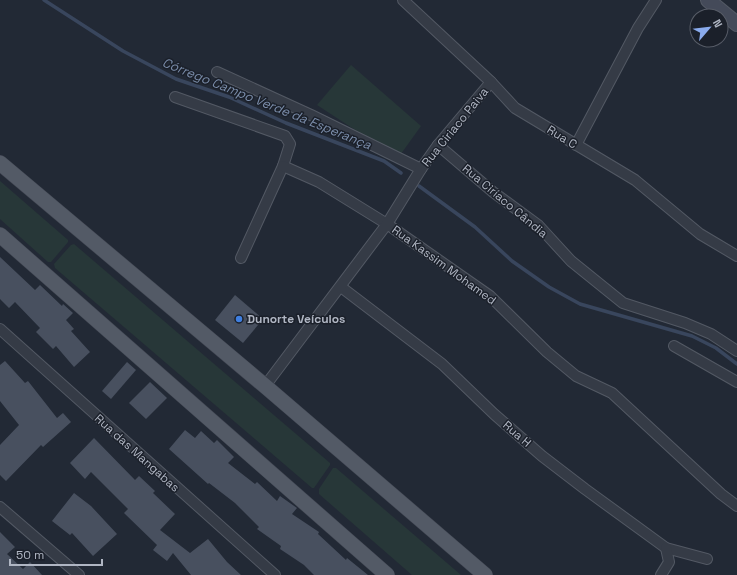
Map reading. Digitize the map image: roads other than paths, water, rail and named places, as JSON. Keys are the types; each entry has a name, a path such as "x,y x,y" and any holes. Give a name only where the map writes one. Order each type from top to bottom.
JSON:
{"main road":[{"path":"708,0 737,24"},
{"path":"0,163 265,386 485,575"},
{"path":"0,235 387,575"}],"street":[{"name":"Rua C","path":"403,0 491,82 515,108 635,180 700,234 737,256"},
{"path":"576,145 638,28 656,0"},
{"path":"217,72 311,115 421,169"},
{"name":"Rua Ciriaco Paiva","path":"265,386 387,224 421,169 438,145 491,82"},
{"path":"175,97 285,136 290,144 283,166 241,258"},
{"name":"Rua Ciríaco Cândia","path":"438,145 493,192 538,225 571,261 623,303 685,323 711,334 737,351"},
{"name":"Rua Kassim Mohamed","path":"283,166 318,182 387,224 490,296 547,352 576,376 612,393 720,494 737,506"},
{"name":"Rua H","path":"341,287 442,364 542,456 666,548 707,559"},
{"name":"Rua das Mangabas","path":"0,329 275,575"},
{"path":"674,346 737,382"},
{"path":"0,507 79,575"},
{"path":"661,575 669,562 666,548"}],"waterway":[{"name":"Córrego Campo Verde da Esperança","path":"44,0 123,51 176,79 229,97 286,123 384,161 401,173"},
{"name":"Córrego Campo Verde da Esperança","path":"419,186 475,227 512,261 549,287 580,304 692,336 716,348 737,364"}],"place":[{"name":"Dunorte Veículos","path":"239,319"}]}
